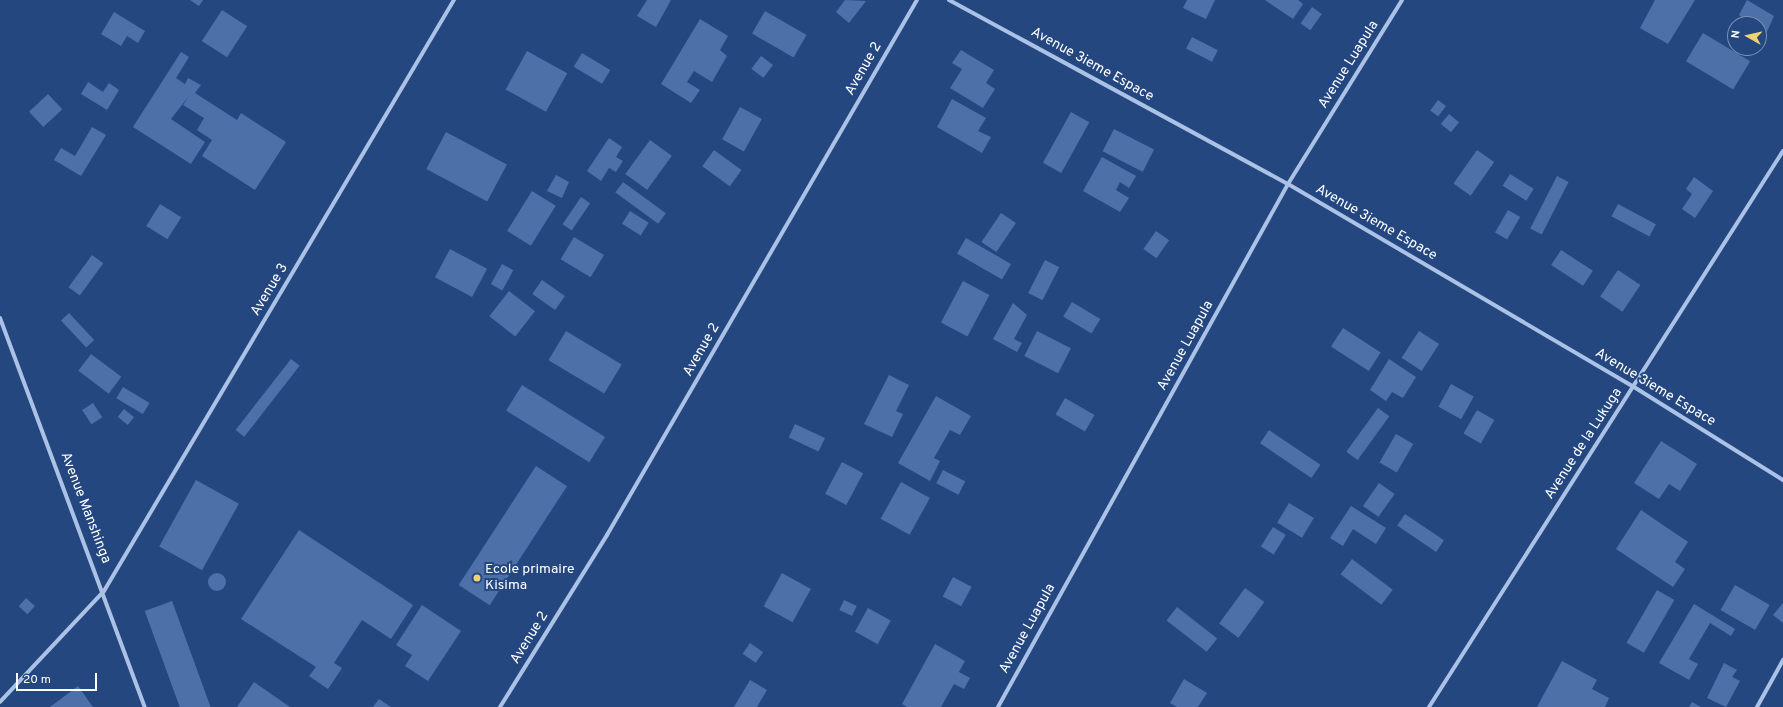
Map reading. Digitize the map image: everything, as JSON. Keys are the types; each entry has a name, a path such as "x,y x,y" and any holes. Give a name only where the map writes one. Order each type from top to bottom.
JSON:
{"street":[{"name":"Avenue 3","path":"0,702 104,591 454,0"},
{"name":"Avenue 2","path":"500,707 607,534 917,0"},
{"name":"Avenue 3ieme Espace","path":"949,0 1288,184 1634,387 1783,480"},
{"name":"Avenue Luapula","path":"998,707 1288,184 1402,0"},
{"name":"Avenue de la Lukuga","path":"1429,707 1783,151"},
{"name":"Avenue Manshinga","path":"0,318 104,591 145,707"},
{"path":"0,333 4,329"},
{"path":"1757,707 1783,660"}],"building":[{"path":"190,0 203,0 199,6"},
{"path":"647,0 671,0 656,27 637,16"},
{"path":"845,0 866,1 849,23 836,12"},
{"path":"1187,0 1215,0 1206,19 1183,8"},
{"path":"1265,0 1298,0 1303,4 1293,19"},
{"path":"1655,0 1695,0 1668,44 1640,28"},
{"path":"1747,0 1774,16 1767,32 1767,16 1739,15"},
{"path":"1312,7 1322,14 1310,30 1301,23"},
{"path":"222,10 247,26 227,57 202,41"},
{"path":"765,11 807,35 794,58 752,34"},
{"path":"114,12 145,31 138,43 127,36 121,46 101,34"},
{"path":"700,19 728,36 720,50 727,56 712,82 694,71 687,82 700,90 691,103 661,84"},
{"path":"1703,33 1727,47 1727,56 1741,56 1750,61 1733,90 1686,61"},
{"path":"1192,37 1218,50 1212,62 1186,49"},
{"path":"961,50 994,70 986,83 995,89 983,108 950,88 962,69 952,63"},
{"path":"527,51 567,73 546,112 506,89"},
{"path":"181,52 189,57 176,78 185,84 188,78 201,85 195,93 237,120 241,113 286,142 255,190 202,156 212,140 197,130 204,118 183,105 189,96 171,119 205,142 191,164 133,127"},
{"path":"582,53 610,70 602,84 574,67"},
{"path":"761,56 773,65 763,78 751,69"},
{"path":"88,82 103,92 109,83 119,90 107,110 81,94"},
{"path":"48,94 62,109 43,127 29,112"},
{"path":"952,99 986,118 978,131 991,137 982,153 937,127"},
{"path":"1438,100 1446,106 1438,116 1430,110"},
{"path":"740,107 762,119 744,151 722,139"},
{"path":"1071,112 1089,122 1061,173 1043,163"},
{"path":"1449,114 1459,122 1451,132 1441,124"},
{"path":"92,127 106,135 81,176 54,160 61,148 75,156"},
{"path":"1114,129 1154,149 1143,172 1103,151"},
{"path":"446,132 507,164 487,201 426,169"},
{"path":"609,138 622,147 616,157 623,161 616,172 609,168 601,181 587,171"},
{"path":"650,140 672,156 647,190 625,174"},
{"path":"714,150 742,170 730,186 702,166"},
{"path":"1477,150 1494,162 1471,196 1453,184"},
{"path":"1102,157 1136,176 1129,188 1120,182 1116,190 1129,198 1120,212 1083,191"},
{"path":"1510,174 1534,189 1526,201 1503,186"},
{"path":"556,175 569,182 562,198 547,191"},
{"path":"1557,176 1569,182 1542,234 1530,229"},
{"path":"1694,177 1713,191 1695,218 1682,209 1692,194 1686,189"},
{"path":"623,182 666,213 658,224 615,193"},
{"path":"532,191 556,206 531,246 507,231"},
{"path":"581,197 590,203 572,231 563,224"},
{"path":"160,204 181,217 167,239 146,226"},
{"path":"1618,204 1656,224 1649,237 1611,216"},
{"path":"1508,210 1520,217 1507,240 1495,233"},
{"path":"630,211 649,223 641,235 622,224"},
{"path":"1001,213 1016,223 996,252 981,242"},
{"path":"1156,231 1169,240 1156,258 1143,249"},
{"path":"574,237 604,255 591,277 561,259"},
{"path":"966,238 1011,264 1002,280 957,254"},
{"path":"450,249 487,269 472,297 435,277"},
{"path":"1561,250 1593,271 1583,286 1551,265"},
{"path":"92,255 103,263 80,296 68,287"},
{"path":"1045,260 1059,267 1042,300 1028,293"},
{"path":"502,264 513,270 502,290 491,284"},
{"path":"1618,270 1640,285 1622,312 1600,297"},
{"path":"542,280 565,296 555,310 532,294"},
{"path":"963,281 989,295 967,337 941,322"},
{"path":"509,291 535,311 515,337 489,316"},
{"path":"1072,302 1100,319 1092,334 1063,317"},
{"path":"1013,303 1027,315 1014,339 1022,343 1017,352 993,339"},
{"path":"69,313 94,340 86,348 61,321"},
{"path":"1343,328 1381,353 1369,371 1331,346"},
{"path":"566,331 622,364 604,394 548,360"},
{"path":"1037,331 1071,348 1058,373 1024,356"},
{"path":"1419,331 1439,344 1422,371 1402,358"},
{"path":"91,354 121,377 109,394 78,371"},
{"path":"291,359 300,366 244,437 236,430"},
{"path":"1389,359 1416,377 1403,398 1392,392 1386,401 1370,390"},
{"path":"889,375 909,385 896,411 903,414 892,437 864,424"},
{"path":"1451,384 1474,397 1461,419 1438,407"},
{"path":"522,385 605,437 589,462 506,410"},
{"path":"123,387 150,403 143,414 116,398"},
{"path":"936,396 971,416 960,435 950,430 934,458 940,461 930,481 898,463"},
{"path":"1065,398 1094,415 1085,431 1056,414"},
{"path":"93,403 102,417 91,424 82,410"},
{"path":"1378,408 1389,416 1358,460 1346,452"},
{"path":"124,409 134,417 128,425 118,417"},
{"path":"1477,410 1494,420 1481,443 1464,433"},
{"path":"795,424 825,438 819,452 789,438"},
{"path":"1269,430 1320,465 1311,478 1260,443"},
{"path":"1396,434 1413,444 1397,473 1380,463"},
{"path":"1661,441 1697,464 1680,491 1669,484 1659,499 1634,483"},
{"path":"842,462 863,473 846,505 825,494"},
{"path":"536,466 567,486 490,605 459,585"},
{"path":"943,470 965,481 958,495 936,483"},
{"path":"196,480 239,504 202,570 159,546"},
{"path":"901,482 930,498 910,535 881,519"},
{"path":"1379,483 1395,494 1379,517 1363,506"},
{"path":"1289,503 1314,518 1302,538 1277,523"},
{"path":"1351,506 1386,528 1376,544 1353,529 1343,546 1330,538"},
{"path":"1641,510 1688,542 1675,562 1685,569 1673,587 1616,549"},
{"path":"1405,514 1444,540 1436,552 1397,526"},
{"path":"1273,527 1286,535 1274,554 1261,547"},
{"path":"299,530 413,605 391,639 362,620 334,663 342,668 328,689 309,676 316,667 241,619"},
{"path":"1352,559 1393,590 1381,605 1341,574"},
{"path":"213,573 221,573 226,578 224,589 221,591 213,591 208,586 208,578"},
{"path":"782,573 811,589 792,622 764,606"},
{"path":"953,577 972,587 961,606 943,596"},
{"path":"1735,585 1770,605 1755,630 1720,610"},
{"path":"1245,588 1264,602 1239,638 1219,624"},
{"path":"1657,590 1674,600 1644,653 1626,643"},
{"path":"26,598 35,606 28,614 19,606"},
{"path":"844,600 857,606 852,616 839,610"},
{"path":"172,601 211,707 180,707 145,611"},
{"path":"1783,603 1783,623 1773,615"},
{"path":"1694,604 1735,629 1731,636 1710,623 1689,659 1698,664 1689,680 1659,663"},
{"path":"422,605 461,631 428,681 405,666 412,655 396,645"},
{"path":"1177,607 1217,638 1207,652 1167,620"},
{"path":"868,608 891,621 878,644 855,632"},
{"path":"750,643 763,652 756,663 743,654"},
{"path":"935,644 965,661 959,672 970,678 964,689 954,684 941,707 907,707 902,704"},
{"path":"1562,661 1597,680 1592,689 1609,698 1605,707 1537,707"},
{"path":"1724,663 1737,670 1732,677 1740,681 1726,707 1707,698"},
{"path":"1184,679 1207,693 1198,707 1177,707 1170,703"},
{"path":"750,680 767,690 757,707 734,707"},
{"path":"254,682 290,707 237,707"},
{"path":"78,686 93,707 50,707"},
{"path":"379,699 391,707 373,707"},
{"path":"1692,702 1701,707 1689,707"}],"place":[{"name":"Ecole primaire Kisima","path":"477,578"}]}
